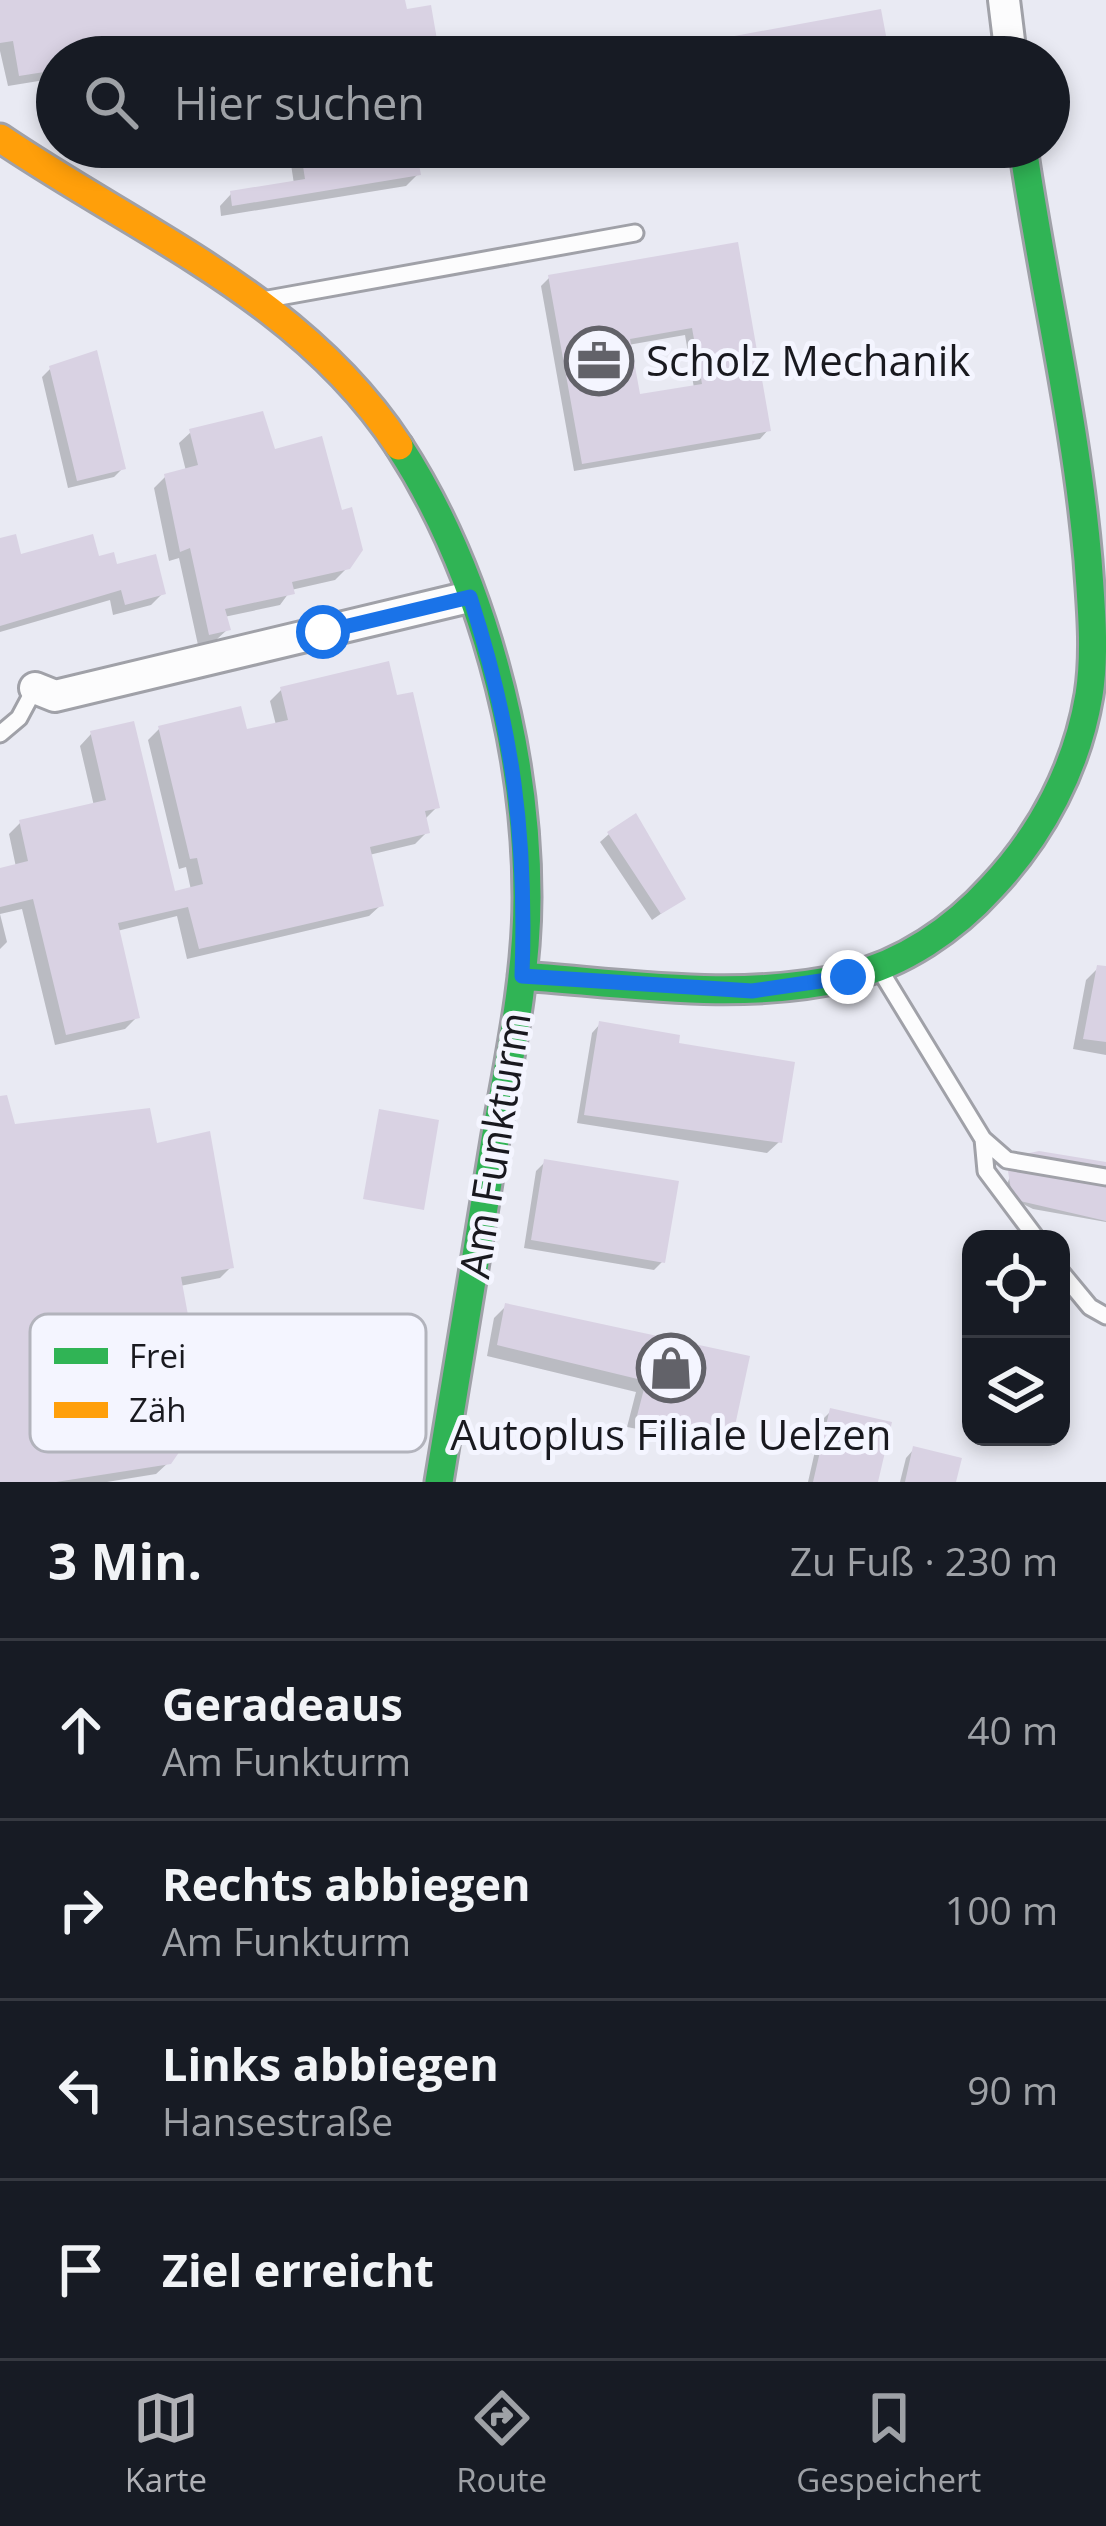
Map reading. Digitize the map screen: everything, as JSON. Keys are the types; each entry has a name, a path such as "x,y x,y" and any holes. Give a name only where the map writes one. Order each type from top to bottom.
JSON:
{"street":[{"path":"1004,0 1008,36"},
{"name":"Am Funkturm","path":"0,138 36,164"},
{"name":"Am Funkturm","path":"42,168 259,301 311,342 366,398 411,462 445,526 496,679 513,759 526,868 522,976 444,1481"},
{"path":"522,976 752,991 848,977 940,937 1016,865 1067,777 1093,664 1084,523 1026,168"},
{"path":"35,688 55,696 470,597"}],"lane":[{"path":"259,301 635,233"},
{"path":"0,734 20,718 35,688"},
{"path":"879,967 982,1139 1007,1160 1106,1177"},
{"path":"982,1139 986,1172 1029,1230"},
{"path":"1070,1283 1090,1307 1106,1316"}],"building":[{"path":"0,0 405,0 407,9 431,5 436,36 36,36 36,73 19,76 13,41 0,43"},
{"path":"881,9 886,36 735,36"},
{"path":"303,168 420,168 421,175 232,206 230,191 305,179"},
{"name":"Scholz Mechanik","path":"738,242 771,431 582,464 548,275","holes":["692,328 702,384 640,394 630,339"]},
{"path":"97,350 126,469 77,481 49,366"},
{"path":"263,411 275,449 322,436 342,510 352,507 363,550 350,569 292,582 295,594 225,609 231,630 209,635 190,548 180,552 164,474 198,465 189,429"},
{"path":"16,534 21,554 93,534 99,556 114,552 117,564 156,554 166,594 125,605 121,590 0,626 0,538"},
{"path":"389,661 397,695 413,692 440,808 425,811 430,833 370,847 384,906 199,949 188,907 118,923 140,1018 66,1035 33,899 0,907 0,868 28,861 19,820 106,800 90,731 134,721 175,891 203,884 197,858 190,859 158,726 241,706 247,729 288,720 280,687"},
{"path":"636,813 686,899 661,914 607,832"},
{"path":"1097,965 1106,966 1106,1042 1083,1039"},
{"path":"599,1021 680,1035 679,1043 795,1062 782,1143 584,1115"},
{"path":"7,1095 15,1124 150,1108 157,1143 210,1131 234,1268 181,1277 188,1314 30,1314 30,1452 179,1452 171,1464 56,1482 0,1482 0,1096"},
{"path":"379,1109 439,1120 424,1210 363,1199"},
{"path":"1039,1151 1106,1162 1106,1221 1020,1201 1011,1190 1008,1171 1025,1154"},
{"path":"544,1159 679,1181 665,1263 531,1240"},
{"name":"Autoplus Filiale Uelzen","path":"505,1303 750,1356 733,1435 637,1416 646,1381 497,1345"},
{"path":"830,1408 892,1422 878,1482 813,1482"},
{"path":"913,1446 962,1458 956,1482 905,1482"}],"traffic: fast":[{"path":"522,976 726,990 807,984 868,971 926,943 961,917 1010,866 1042,822 1066,773 1083,722 1091,678 1092,628 1076,456 1027,168"},
{"path":"399,446 428,495 476,605 508,722 525,840 521,989 439,1482"}],"traffic: slow":[{"path":"0,138 36,161"},
{"path":"47,168 216,272 267,309 360,394 399,446"}],"place":[{"name":"Scholz Mechanik","path":"599,361"},
{"name":"Autoplus Filiale Uelzen","path":"671,1368"}],"route":[{"path":"323,632 470,597 496,679 513,759 526,868 522,976 752,991 848,977"}]}
